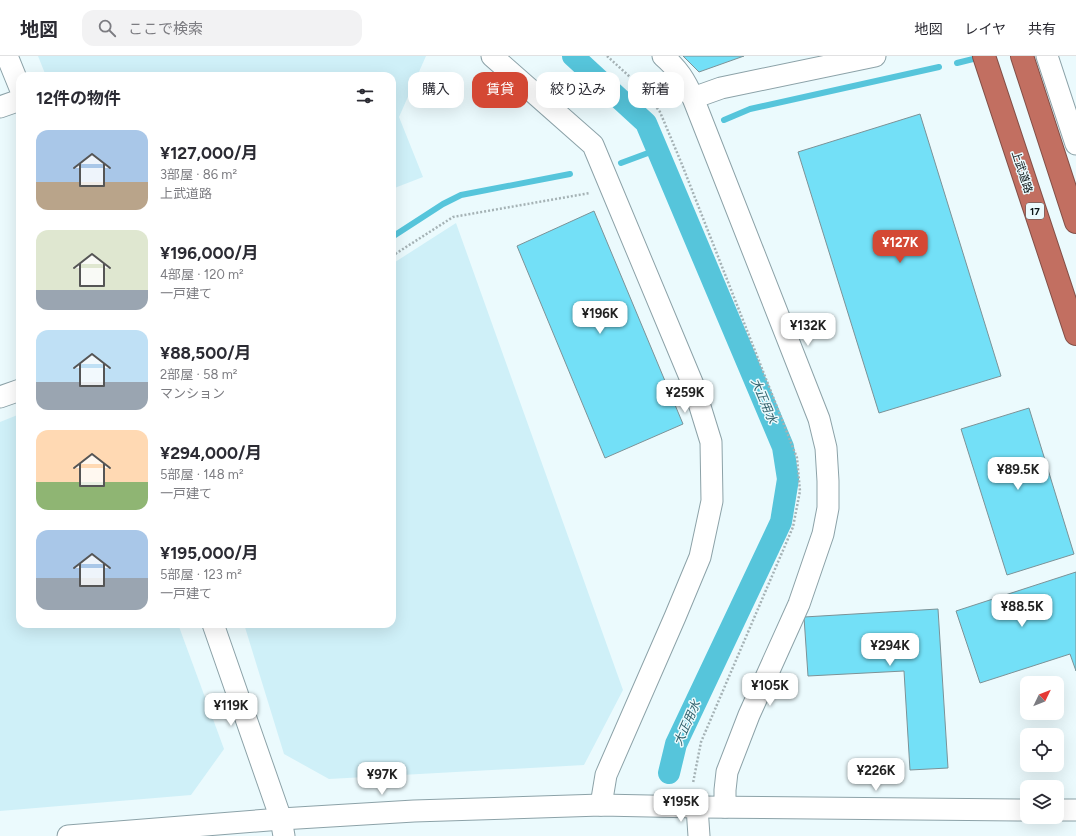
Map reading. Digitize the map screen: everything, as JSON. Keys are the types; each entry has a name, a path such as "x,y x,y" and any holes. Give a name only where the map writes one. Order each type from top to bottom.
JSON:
{"highway":[{"name":"上武道路","path":"984,56 1076,334"},
{"path":"1024,64 1076,222"}],"street":[{"path":"7,56 16,78"},
{"path":"492,56 593,145 694,387 711,442 712,501 700,557 606,775 601,805"},
{"path":"663,56 676,68 693,98 819,419 826,448 828,508 823,534 798,604 749,715 727,772 725,807"},
{"path":"693,98 721,88 875,56"},
{"path":"1047,56 1071,113 1076,144"},
{"path":"0,107 16,101"},
{"path":"0,397 16,391"},
{"path":"214,628 283,827"},
{"path":"68,836 283,827 414,811 601,805 1020,810"},
{"path":"697,807 699,836"},
{"path":"1064,810 1076,810"}],"path":[{"path":"607,56 642,87 660,112 797,458 800,491 793,528 701,742 693,783"},
{"path":"396,253 453,217 612,189"}],"shaded area":[{"path":"38,56 426,56 419,72 408,72 408,97 399,117 423,177 396,187 396,72 44,72"},
{"path":"456,223 623,690 584,765 329,779 284,754 245,628 396,628 396,261"},
{"path":"16,416 16,628 179,628 224,749 191,795 0,811 0,422"}],"building":[{"path":"683,56 744,56 699,72"},
{"path":"920,114 1001,376 879,413 798,152"},
{"path":"594,211 683,424 605,458 517,246"},
{"path":"1029,408 1074,554 1007,575 961,429"},
{"path":"1076,572 1076,671 1070,654 980,683 956,611"},
{"path":"938,609 948,768 910,770 904,671 808,676 804,617"}],"waterway":[{"name":"大正用水","path":"573,56 646,123 783,447 788,479 781,522 676,744 669,773"},
{"path":"957,63 981,57"},
{"path":"724,120 750,109 939,67"},
{"path":"621,163 648,153"},
{"path":"396,234 443,204 461,195 570,174"}]}
